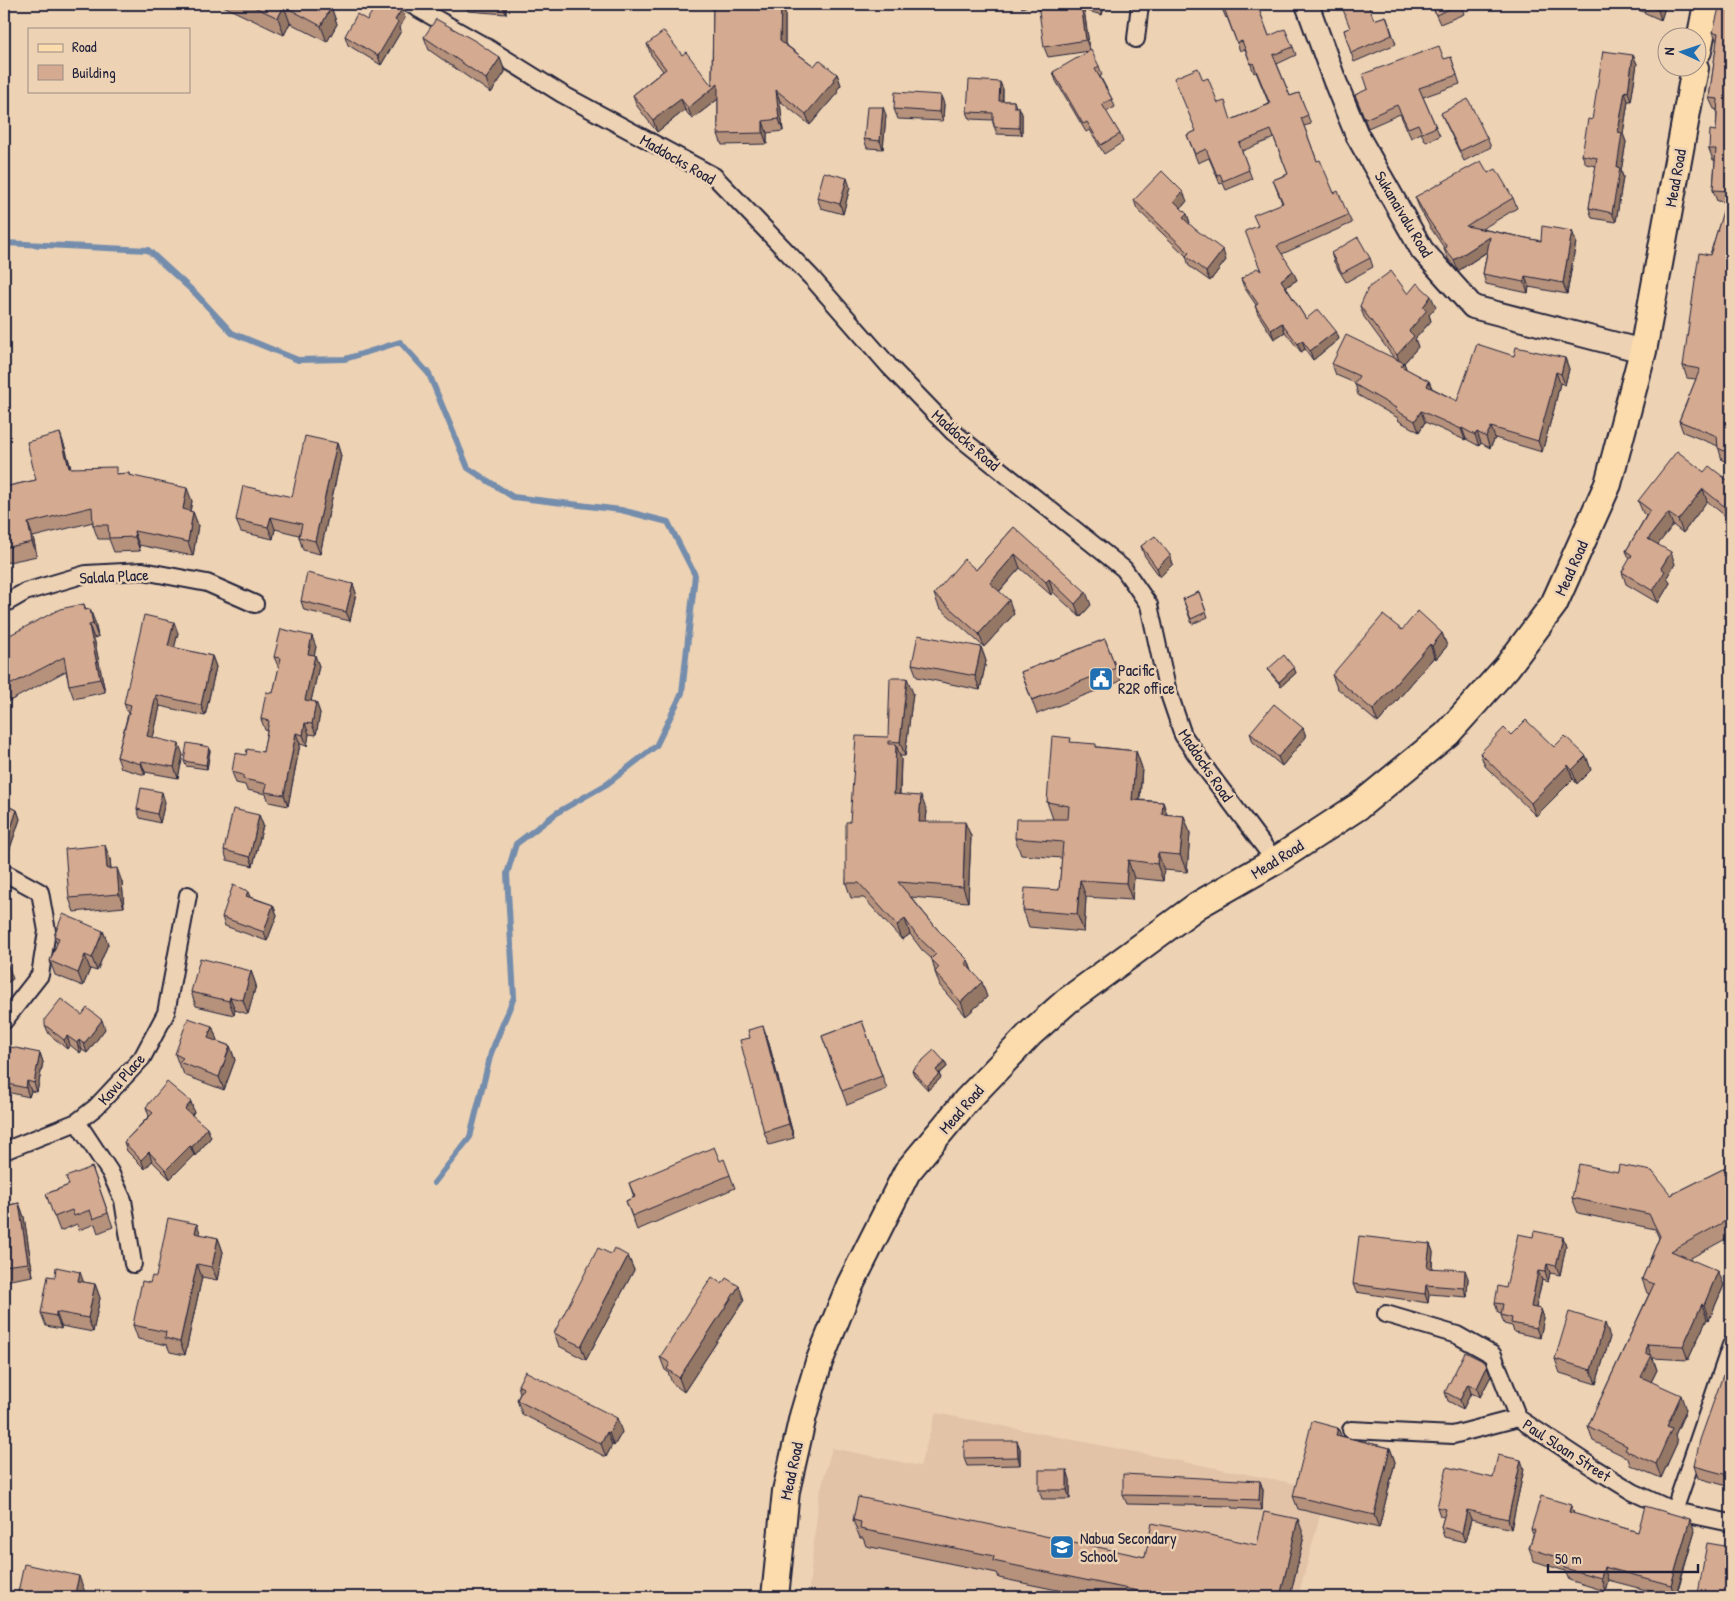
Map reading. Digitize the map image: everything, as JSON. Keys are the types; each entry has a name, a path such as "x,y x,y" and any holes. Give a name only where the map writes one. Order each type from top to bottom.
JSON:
{"main road":[{"name":"Sukanaivalu Road","path":"1307,4 1334,79 1358,135 1422,250 1473,307 1643,351"},
{"path":"1702,28 1707,4"},
{"name":"Mead Road","path":"774,1597 786,1491 803,1416 820,1362 850,1285 907,1172 966,1101 1031,1033 1067,1001 1198,905 1275,861 1359,806 1447,734 1507,667 1554,604 1608,484 1643,351 1692,78"}],"street":[{"name":"Maddocks Road","path":"410,4 488,48 562,94 714,176 812,278 888,366 953,432 1124,569 1149,605 1166,688 1183,735 1209,774 1275,861"},
{"path":"1136,39 1140,4"},
{"name":"Salala Place","path":"4,604 25,592 86,574 143,571 207,583 255,604"},
{"path":"4,875 9,875 40,892 47,931 40,976 4,1021"},
{"name":"Kavu Place","path":"4,1151 77,1122 96,1107 142,1058 166,1013 188,894"},
{"path":"77,1122 110,1172 123,1200 133,1264"},
{"name":"Paul Sloan Street","path":"1386,1314 1457,1335 1493,1355 1518,1418 1633,1492 1674,1511 1731,1523"},
{"path":"1674,1511 1731,1345"},
{"path":"1351,1430 1453,1435 1518,1418"}],"shaded area":[{"name":"Nabua Secondary School","path":"936,1413 1327,1490 1298,1597 808,1597 819,1496 832,1448 920,1466"}],"building":[{"path":"248,4 325,4 331,7 321,26 284,6 278,18"},
{"path":"377,4 394,4 402,9 395,20 398,22 378,56 345,36 357,14 367,20"},
{"path":"713,4 781,4 780,41 814,66 819,60 837,74 833,79 834,81 806,114 776,90 779,119 763,121 763,133 718,134 718,84 688,108 681,99 653,120 633,95 666,69 647,44 664,31 682,55 686,52 712,86"},
{"path":"1038,4 1081,4 1086,40 1044,47"},
{"path":"1220,4 1257,4 1269,36 1285,29 1293,47 1273,55 1290,96 1299,93 1308,115 1301,118 1317,161 1320,160 1334,193 1338,191 1348,215 1277,246 1293,271 1281,280 1306,319 1318,309 1336,331 1310,351 1302,340 1298,344 1282,323 1271,330 1255,306 1258,304 1241,279 1257,268 1261,271 1245,231 1258,226 1253,215 1283,203 1273,180 1288,174 1271,130 1239,143 1249,170 1223,181 1220,174 1217,175 1206,149 1195,154 1187,135 1196,131 1174,78 1198,68 1203,80 1208,78 1218,103 1225,101 1231,120 1270,104 1242,41 1237,43 1224,8 1222,9"},
{"path":"1341,4 1368,4 1374,20 1386,16 1392,35 1351,53 1344,30 1350,28"},
{"path":"1432,4 1461,4 1436,15"},
{"path":"1642,4 1660,4 1658,10"},
{"path":"1720,4 1731,4 1731,454 1718,448 1717,436 1679,421 1700,369 1683,366 1699,253 1710,255 1729,191 1713,190 1716,149 1709,149 1710,130 1716,131 1718,99 1709,98 1718,33 1713,32"},
{"path":"436,19 477,42 500,58 486,79 424,37"},
{"path":"1439,46 1444,59 1451,57 1457,75 1419,88 1436,127 1422,133 1418,124 1408,128 1397,105 1365,119 1355,95 1368,89 1363,74"},
{"path":"1091,50 1099,66 1095,69 1112,99 1102,104 1120,134 1101,145 1087,122 1083,124 1053,72"},
{"path":"1603,51 1633,55 1628,92 1625,91 1618,132 1622,133 1617,167 1620,168 1612,213 1589,208 1597,158 1582,155 1588,119 1592,120"},
{"path":"969,80 1000,82 999,101 1014,101 1014,107 1019,107 1019,128 994,127 993,113 967,112"},
{"path":"895,92 941,95 940,112 894,109"},
{"path":"1468,99 1487,138 1460,151 1441,113"},
{"path":"867,107 883,107 880,141 864,139"},
{"path":"1481,161 1488,173 1496,169 1513,198 1466,226 1541,241 1542,226 1572,231 1563,283 1525,276 1524,282 1483,274 1490,237 1454,260 1444,249 1447,247 1415,197"},
{"path":"1162,171 1183,192 1174,201 1187,214 1183,218 1223,250 1206,272 1186,256 1189,253 1134,200"},
{"path":"824,172 847,178 840,204 817,198"},
{"path":"1358,237 1370,258 1342,273 1331,253"},
{"path":"1391,271 1408,294 1417,283 1431,296 1423,307 1427,310 1409,331 1414,336 1397,355 1360,306 1368,288"},
{"path":"1346,335 1404,363 1401,366 1429,381 1427,386 1457,401 1477,344 1514,356 1516,347 1565,358 1561,374 1556,372 1538,441 1491,427 1486,437 1477,432 1475,435 1421,411 1415,421 1354,384 1359,376 1332,364"},
{"path":"60,433 69,468 116,467 116,474 129,473 129,475 187,488 183,509 193,512 188,542 134,531 135,537 109,538 108,525 93,525 92,507 28,523 32,542 4,548 4,487 36,480 27,442"},
{"path":"305,436 337,443 315,541 299,537 302,524 271,517 268,527 236,520 243,486 292,497"},
{"path":"1677,451 1704,472 1709,466 1731,483 1731,498 1724,506 1703,489 1678,520 1668,513 1648,539 1671,552 1661,568 1665,571 1653,591 1622,572 1632,555 1626,551 1650,510 1638,501"},
{"path":"1014,527 1086,592 1075,604 1049,579 1046,582 1015,554 990,583 1009,600 979,634 934,594 964,559 976,570"},
{"path":"1155,536 1170,555 1157,568 1141,546"},
{"path":"307,573 353,584 346,612 301,601"},
{"path":"1199,592 1206,612 1191,619 1183,599"},
{"path":"84,604 85,610 90,609 93,624 89,625 100,679 69,685 64,657 4,688 4,638 60,609"},
{"path":"1418,611 1442,633 1432,646 1430,644 1373,710 1332,675 1383,615 1402,630"},
{"path":"144,615 174,622 168,646 212,656 201,705 156,695 147,736 179,744 174,767 141,761 141,764 117,757 131,705 124,703"},
{"path":"281,629 312,636 308,654 315,655 305,700 316,702 312,724 305,723 303,735 296,733 284,795 265,792 267,784 243,779 243,775 232,772 235,753 246,755 247,749 263,752 269,721 261,719 266,692 273,693 281,658 274,657"},
{"path":"918,635 981,647 975,676 912,664"},
{"path":"1105,639 1116,668 1032,700 1021,672"},
{"path":"1284,655 1294,668 1279,682 1268,669"},
{"path":"890,678 907,678 900,742 888,741 888,744 896,744 894,794 921,796 919,822 965,822 963,887 898,882 938,930 968,960 965,963 982,982 961,1002 935,972 939,967 931,959 936,954 916,935 905,919 897,925 859,883 846,883 846,822 850,822 856,736 888,737"},
{"path":"1274,704 1303,728 1278,757 1250,733"},
{"path":"1526,720 1554,747 1565,736 1586,756 1572,770 1568,765 1531,803 1480,753 1504,728 1511,735"},
{"path":"1052,736 1071,738 1070,742 1096,744 1096,747 1136,751 1132,800 1163,802 1162,814 1184,816 1180,855 1158,853 1157,864 1128,860 1126,883 1080,880 1077,914 1023,910 1025,888 1059,890 1063,842 1015,838 1016,819 1068,819 1069,806 1047,802"},
{"path":"187,743 209,747 206,765 184,761"},
{"path":"141,788 162,792 157,814 137,809"},
{"path":"4,805 17,810 4,848"},
{"path":"233,809 259,815 250,857 224,850"},
{"path":"105,845 107,869 117,868 119,894 69,898 65,849"},
{"path":"233,885 248,891 246,896 273,905 264,932 222,917"},
{"path":"63,914 103,931 92,958 85,955 78,973 50,961 59,938 54,936"},
{"path":"200,958 251,971 243,1000 230,997 229,1001 191,992"},
{"path":"4,959 8,965 4,968"},
{"path":"61,999 82,1015 87,1008 102,1020 84,1044 79,1040 77,1043 67,1036 64,1040 45,1025 45,1019"},
{"path":"188,1018 212,1026 208,1038 230,1046 219,1077 179,1062 183,1058 175,1054"},
{"path":"862,1021 882,1076 842,1091 822,1036"},
{"path":"763,1026 789,1124 764,1132 740,1040 750,1038 748,1030"},
{"path":"11,1047 40,1053 34,1083 27,1081 26,1088 4,1083"},
{"path":"934,1050 945,1062 936,1070 939,1074 927,1086 912,1070"},
{"path":"167,1082 191,1102 185,1109 207,1128 192,1147 190,1146 166,1170 149,1152 141,1160 124,1142 153,1113 146,1107"},
{"path":"714,1147 720,1161 724,1159 730,1175 632,1216 626,1201 635,1197 629,1183"},
{"path":"1579,1164 1618,1172 1619,1165 1652,1171 1671,1195 1731,1165 1731,1218 1671,1251 1718,1271 1704,1305 1702,1304 1683,1346 1647,1344 1646,1354 1652,1355 1641,1377 1681,1395 1667,1426 1672,1428 1656,1464 1625,1450 1627,1446 1588,1426 1654,1284 1642,1279 1660,1236 1649,1214 1572,1198"},
{"path":"92,1167 108,1213 93,1219 90,1210 74,1216 72,1210 54,1217 46,1194 69,1185 66,1177"},
{"path":"19,1203 28,1263 4,1266 4,1206"},
{"path":"168,1218 197,1224 195,1233 218,1238 212,1267 197,1264 180,1342 165,1338 166,1332 133,1325 142,1281 150,1283 152,1276 156,1277"},
{"path":"1534,1231 1563,1237 1556,1266 1547,1264 1545,1272 1538,1271 1531,1307 1541,1309 1536,1328 1511,1323 1512,1318 1501,1315 1503,1304 1495,1303 1498,1286 1506,1288 1518,1234 1533,1237"},
{"path":"1359,1236 1430,1244 1427,1268 1465,1270 1464,1288 1426,1285 1425,1294 1353,1284"},
{"path":"598,1248 611,1254 614,1248 628,1256 581,1346 554,1333"},
{"path":"56,1267 80,1272 78,1281 95,1284 88,1318 56,1312 56,1316 41,1313 48,1276 55,1277"},
{"path":"712,1277 722,1284 726,1278 739,1286 679,1378 667,1369 670,1363 660,1357"},
{"path":"1569,1312 1605,1323 1591,1370 1555,1359"},
{"path":"1465,1352 1485,1362 1487,1367 1477,1388 1468,1384 1460,1400 1445,1392"},
{"path":"525,1371 617,1418 601,1444 517,1400 523,1388 518,1385"},
{"path":"1723,1375 1731,1377 1731,1476 1694,1466 1700,1440"},
{"path":"1312,1421 1338,1428 1336,1435 1390,1448 1374,1515 1293,1496"},
{"path":"964,1441 1017,1441 1018,1457 964,1458"},
{"path":"1498,1455 1521,1460 1508,1519 1467,1510 1462,1533 1441,1527 1446,1509 1437,1507 1447,1467 1493,1478"},
{"path":"1039,1470 1067,1470 1067,1490 1039,1490"},
{"path":"1123,1474 1260,1481 1259,1500 1230,1499 1230,1497 1123,1495"},
{"path":"1541,1496 1571,1505 1569,1512 1638,1532 1645,1506 1690,1519 1671,1585 1604,1567 1601,1578 1564,1568 1566,1560 1529,1548 1535,1530 1531,1529"},
{"path":"858,1497 1145,1557 1152,1523 1257,1545 1264,1512 1298,1519 1280,1597 1142,1597 1143,1592 993,1561 994,1556 860,1529 861,1522 853,1520"},
{"path":"1707,1543 1731,1547 1731,1597 1698,1594"},
{"path":"24,1564 79,1576 74,1597 17,1597"}],"waterway":[{"path":"4,243 148,250 196,294 232,333 298,360 345,359 400,342 429,374 468,468 513,497 621,510 668,522 695,575 682,693 656,746 607,784 558,812 516,844 507,874 514,997 491,1053 470,1137 434,1183"}],"place":[{"name":"Pacific R2R office","path":"1101,679"},
{"name":"Nabua Secondary School","path":"1062,1547"}]}
